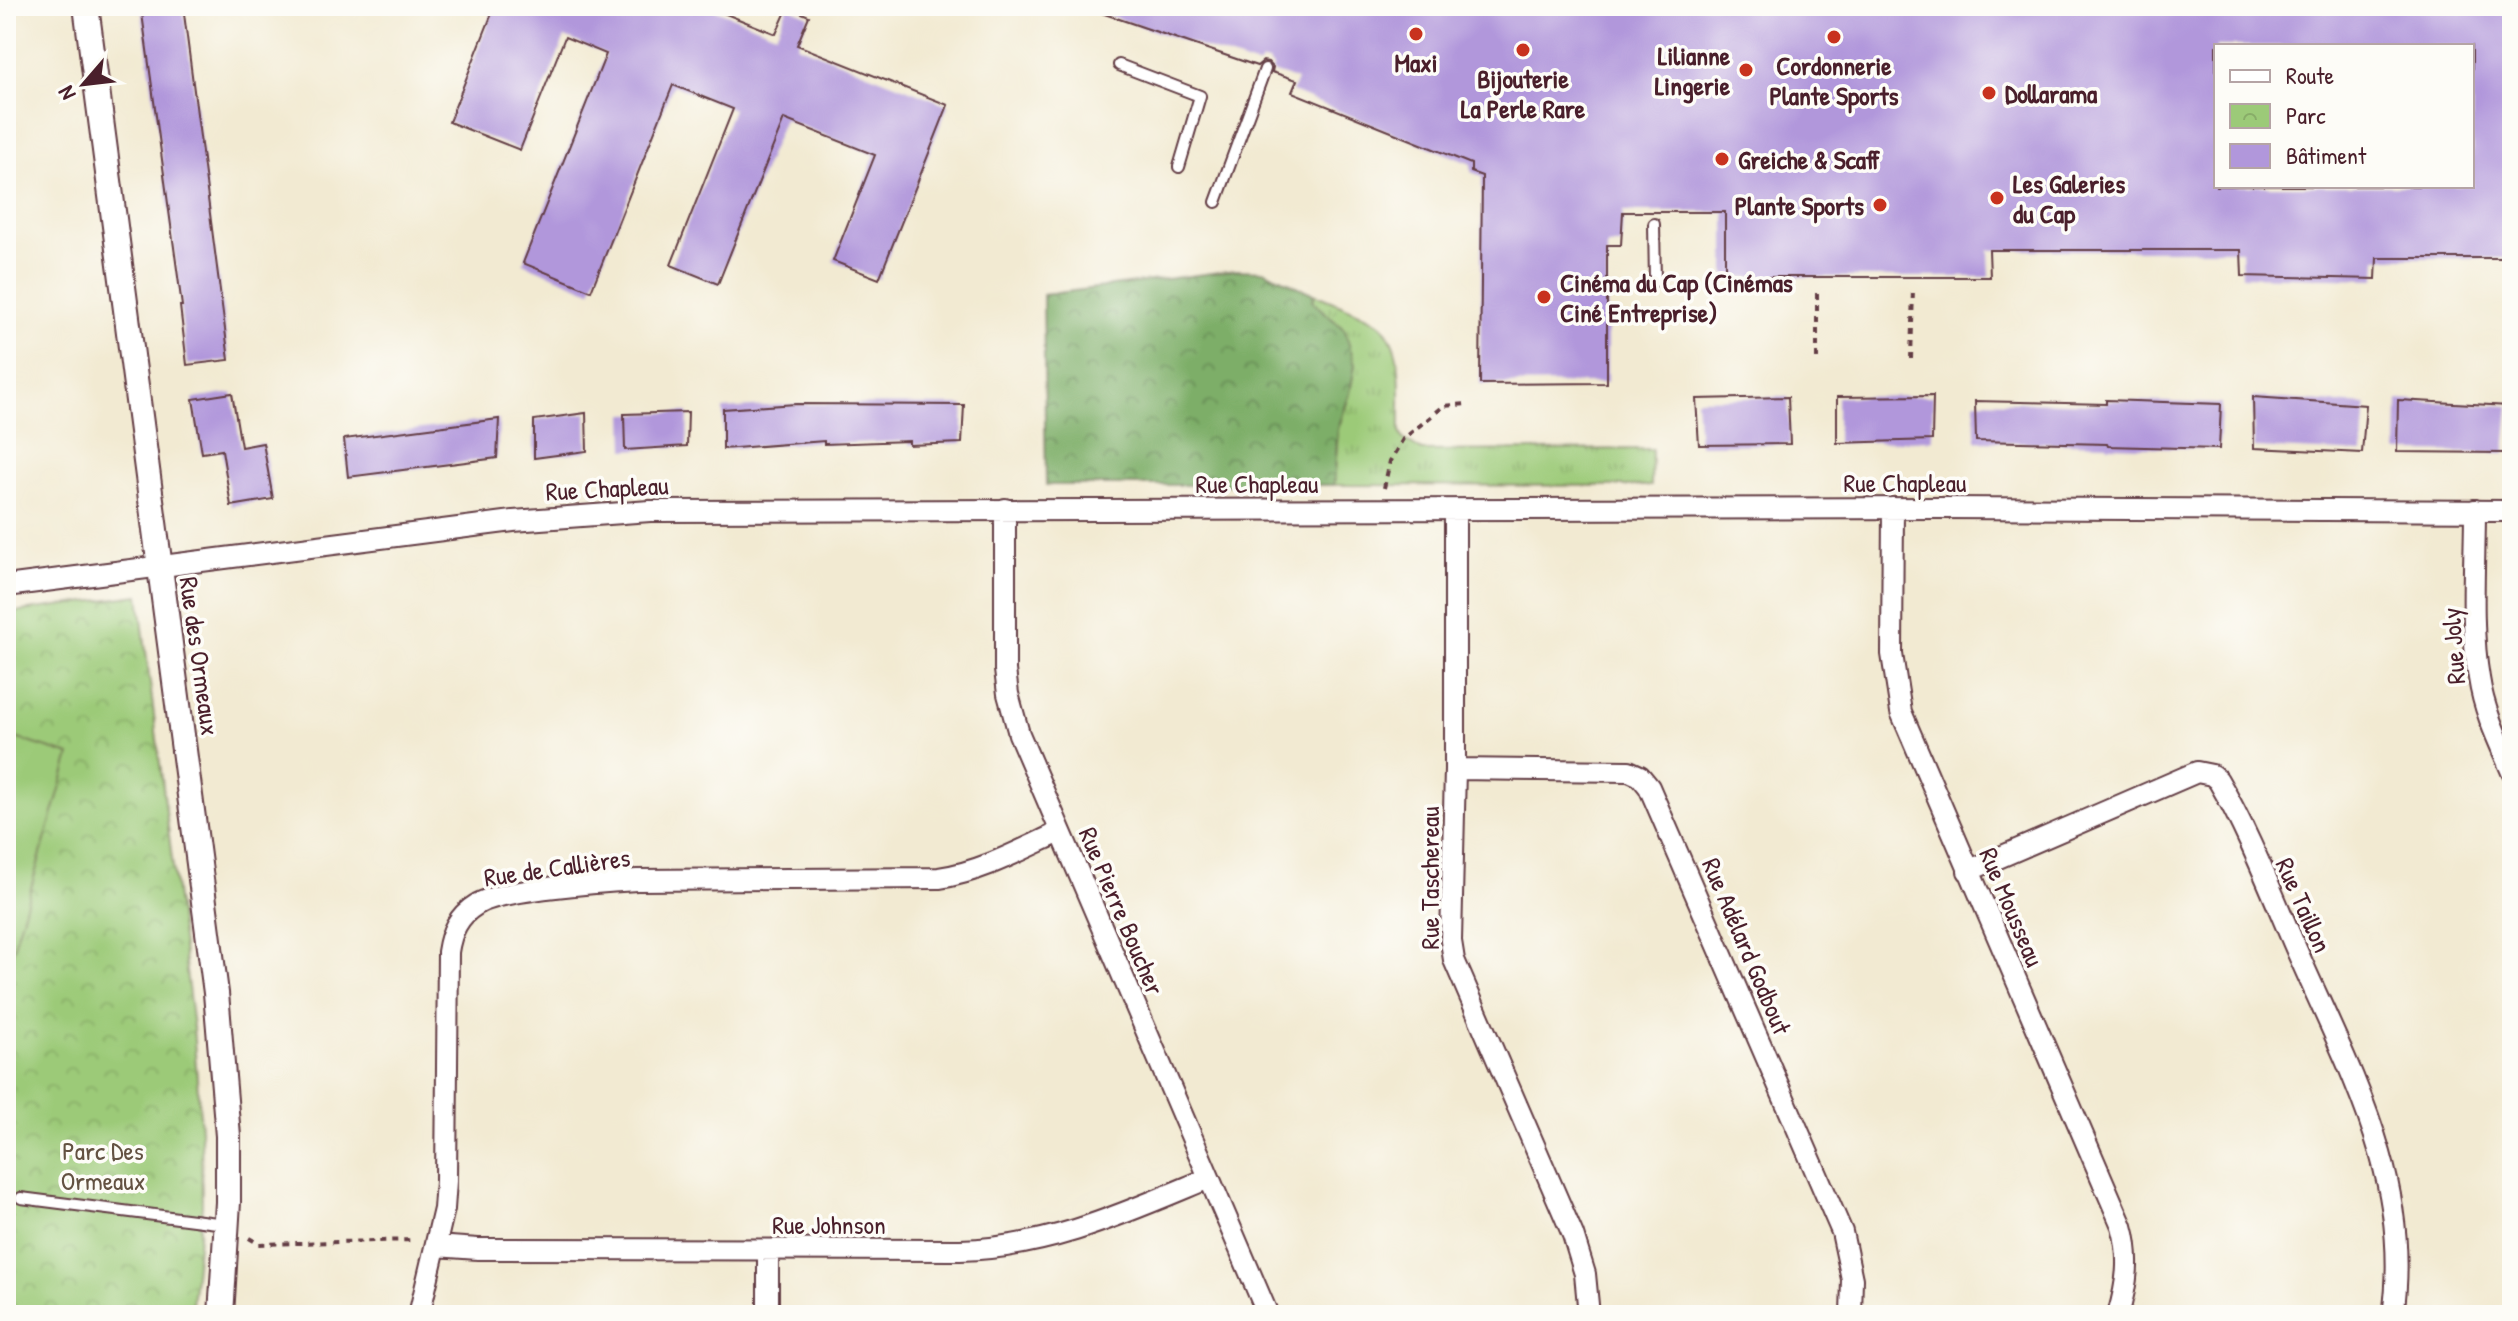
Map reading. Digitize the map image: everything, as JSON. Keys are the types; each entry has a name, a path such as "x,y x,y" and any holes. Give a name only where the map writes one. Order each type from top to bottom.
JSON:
{"street":[{"name":"Rue des Ormeaux","path":"86,6 216,993 228,1136 227,1224 221,1315"},
{"name":"Rue Chapleau","path":"6,586 513,521 608,512 1893,508 2512,511"},
{"name":"Rue Mousseau","path":"1893,508 1892,654 1897,695 1907,730 2122,1226 2128,1274 2118,1315"},
{"name":"Rue Pierre Boucher","path":"1005,509 1005,670 1019,734 1268,1315"},
{"name":"Rue Taschereau","path":"1455,510 1455,769 1451,920 1454,960 1573,1235 1585,1274 1589,1315"},
{"name":"Rue Joly","path":"2475,510 2478,678 2487,714 2512,772"},
{"name":"Rue Adélard Godbout","path":"1455,769 1629,771 1640,776 1649,787 1842,1232 1852,1279 1851,1315"},
{"name":"Rue Taillon","path":"1968,871 2197,772 2212,775 2218,780 2360,1096 2380,1151 2390,1188 2396,1234 2397,1274 2393,1315"},
{"name":"Rue de Callières","path":"419,1315 444,1209 448,952 453,929 477,903 499,896 614,881 939,878 978,869 1060,832"},
{"name":"Rue Johnson","path":"436,1246 478,1249 768,1250 1009,1247 1076,1231 1209,1178"},
{"path":"768,1250 768,1315"}],"lane":[{"path":"1119,65 1200,96 1179,167"},
{"path":"1216,202 1265,69"},
{"path":"1654,224 1655,281"},
{"path":"21,1198 227,1224"}],"path":[{"path":"1817,289 1817,359"},
{"path":"1911,359 1913,289"},
{"path":"1384,489 1390,461 1403,439 1444,406 1467,404"},
{"path":"227,1224 259,1244 414,1240 436,1246"}],"green space":[{"path":"1235,270 1265,271 1314,294 1312,301 1345,330 1355,365 1338,429 1334,485 1046,485 1043,295"},
{"path":"1314,294 1368,317 1389,335 1400,376 1400,432 1403,439 1422,451 1652,449 1651,486 1334,485 1338,429 1350,393 1312,301"},
{"name":"Parc Des Ormeaux","path":"139,595 193,1027 201,1130 202,1206 191,1315 6,1315 6,613"},
{"path":"6,735 70,755 6,973"}],"building":[{"path":"141,6 183,6 229,360 187,365 182,306"},
{"path":"495,6 706,6 776,34 788,7 809,16 797,45 948,105 879,279 833,261 875,155 784,119 718,284 671,265 733,109 673,85 591,291 523,263 606,54 565,37 520,150 449,122"},
{"name":"Les Galeries du Cap","path":"1091,6 2512,6 2512,258 2377,258 2376,279 2242,276 2241,250 1989,250 1990,277 1725,277 1725,212 1623,212 1621,245 1607,245 1607,383 1480,384 1482,176 1471,172 1471,164 1292,92 1297,80 1272,72 1273,67 1268,62 1263,61 1257,66 1090,9"},
{"path":"232,393 241,447 263,443 273,499 231,506 222,450 202,453 193,399"},
{"path":"1933,396 1932,440 1837,443 1837,397"},
{"path":"1788,397 1790,444 1699,445 1696,399"},
{"path":"2253,397 2366,405 2362,453 2254,448"},
{"path":"2106,400 2221,404 2219,449 1976,441 1975,401 2106,404"},
{"path":"2398,400 2509,406 2505,453 2397,452"},
{"path":"796,404 964,405 962,443 824,444 824,441 723,449 723,409"},
{"path":"688,412 687,446 625,450 624,414"},
{"path":"586,413 587,451 534,458 534,420"},
{"path":"499,419 497,458 348,477 344,439"}],"place":[{"name":"Maxi","path":"1416,34"},
{"name":"Cordonnerie Plante Sports","path":"1834,37"},
{"name":"Bijouterie La Perle Rare","path":"1523,50"},
{"name":"Lilianne Lingerie","path":"1746,70"},
{"name":"Dollarama","path":"1989,93"},
{"name":"Greiche & Scaff","path":"1722,159"},
{"name":"Les Galeries du Cap","path":"1997,198"},
{"name":"Plante Sports","path":"1880,205"},
{"name":"Cinéma du Cap (Cinémas Ciné Entreprise)","path":"1544,297"}]}
